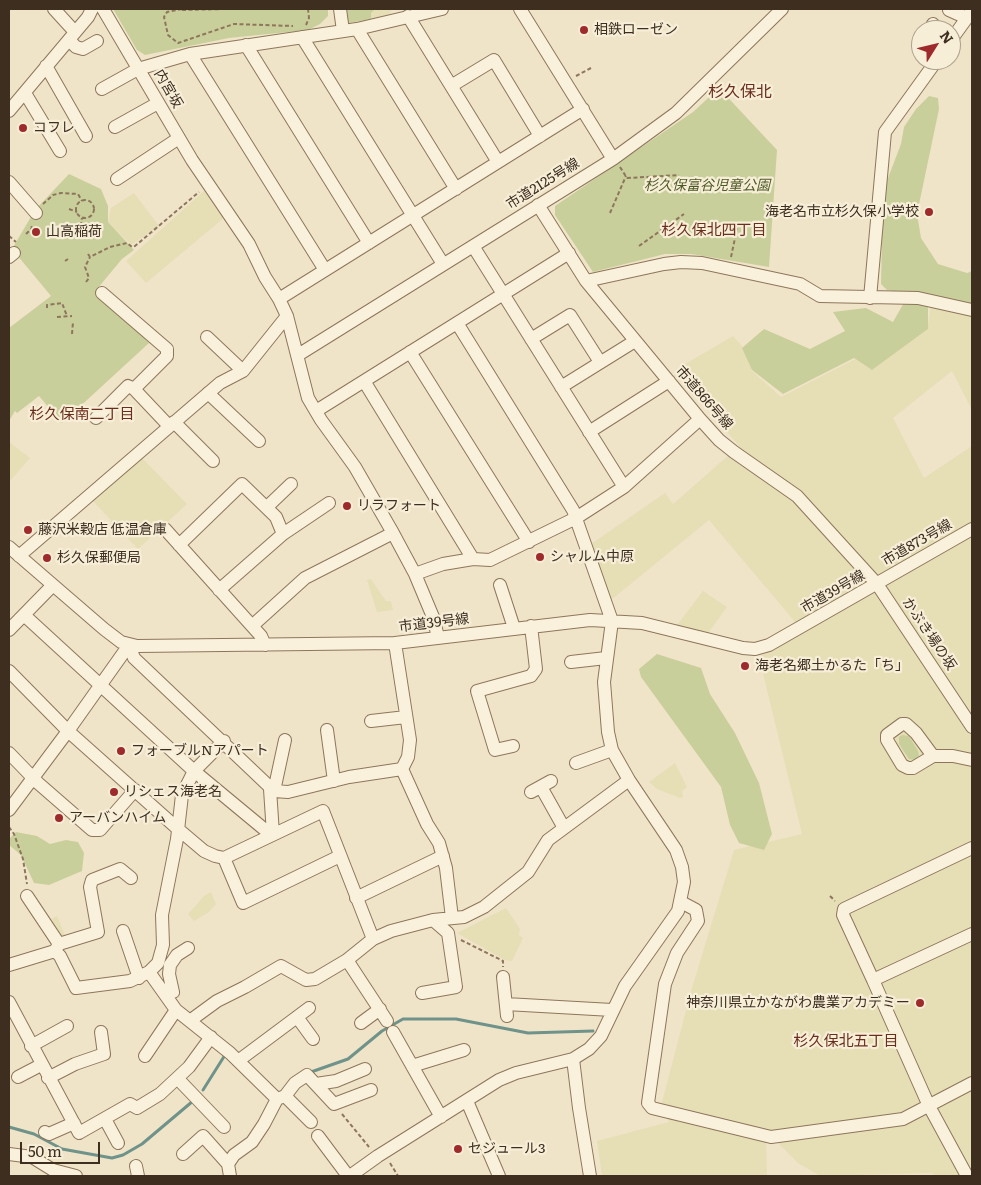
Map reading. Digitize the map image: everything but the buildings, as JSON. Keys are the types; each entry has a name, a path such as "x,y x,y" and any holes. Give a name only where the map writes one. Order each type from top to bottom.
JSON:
{"street":[{"path":"54,9 82,49 97,41"},
{"path":"9,111 72,36 92,9"},
{"name":"内宮坂","path":"103,9 208,185 249,244 265,277 279,299 287,316 308,398 355,468 393,533 415,574 433,617 438,637"},
{"path":"340,9 343,31"},
{"path":"102,89 138,69 190,54 246,45 305,32 357,29 442,9"},
{"path":"520,9 615,161"},
{"name":"市道2125号線","path":"298,355 538,205 615,161 676,113 782,9"},
{"path":"949,10 969,14 961,26"},
{"path":"408,16 498,162"},
{"path":"357,29 456,189"},
{"path":"305,32 443,264"},
{"path":"246,45 369,243"},
{"path":"190,54 325,270"},
{"path":"451,86 494,60 540,136"},
{"path":"46,66 82,116 86,136"},
{"path":"870,298 885,132 930,70"},
{"path":"25,93 60,151"},
{"path":"115,127 158,103"},
{"path":"279,299 583,109"},
{"path":"117,179 179,138"},
{"path":"9,182 36,218"},
{"name":"市道866号線","path":"538,205 586,281 700,419 719,440 734,452 797,496 877,584"},
{"path":"473,246 624,487"},
{"path":"316,411 568,253"},
{"path":"586,281 681,262 702,263 800,284 820,296 918,298 972,310"},
{"path":"102,293 166,350 167,356 134,389"},
{"path":"531,339 570,315 600,362"},
{"path":"19,556 220,383 243,371 287,316"},
{"path":"318,1136 354,1175 381,1154 442,1117 486,1087 507,1077 574,1059 589,1050 601,1036 625,986 678,911 681,902 684,882 682,867 676,850 629,780 612,750 608,732 604,682 612,620 573,510 457,323"},
{"path":"561,387 635,340"},
{"path":"208,343 243,371"},
{"path":"410,352 529,542"},
{"path":"364,381 473,559"},
{"path":"589,432 669,381"},
{"path":"96,418 128,386 134,389 212,461"},
{"path":"208,393 259,441"},
{"path":"415,574 443,564 473,559 490,560 576,518 624,487 700,419"},
{"path":"179,545 242,484 276,517 282,534"},
{"path":"267,507 291,484"},
{"path":"219,590 282,534 329,503"},
{"path":"165,529 252,626 265,645"},
{"name":"市道873号線","path":"877,584 972,529"},
{"path":"252,626 305,578 393,533"},
{"path":"9,547 104,629 128,645 134,658 224,741 272,790 288,792 402,768"},
{"name":"市道39号線","path":"128,645 395,643 572,621 612,620 642,623 744,648 755,648 769,645 877,584"},
{"name":"かぶき場の坂","path":"877,584 972,727"},
{"path":"9,630 53,585"},
{"path":"500,585 514,628"},
{"path":"24,615 194,771 264,829 273,834"},
{"path":"513,746 495,750 477,690 531,676 536,669 531,626"},
{"path":"395,643 410,749 402,768 427,824 439,843 443,856 452,918"},
{"path":"10,803 68,731 128,645"},
{"path":"571,662 606,658"},
{"path":"9,671 68,731 204,851 224,858 323,811 373,939"},
{"path":"371,721 406,717"},
{"path":"327,730 334,781"},
{"path":"273,834 272,790 285,740"},
{"path":"27,896 57,948 76,988 130,981 144,975 158,963 162,954 162,915 178,829 182,795 194,771 224,741"},
{"path":"576,763 612,750"},
{"path":"9,753 92,830 100,830 135,790"},
{"path":"934,756 953,756 972,760"},
{"path":"191,1020 217,1001 280,966 306,980 315,979 347,960 373,939 391,931 433,920 464,917 484,907 528,872 548,840 629,780"},
{"path":"541,787 564,828"},
{"path":"967,1176 929,1106 842,915 844,909 972,848"},
{"path":"224,858 243,902 340,856"},
{"path":"356,898 443,856"},
{"path":"9,964 98,932 90,888 92,880 120,869 131,878"},
{"path":"681,902 696,910 698,921 677,953 665,984 648,1103 652,1108 771,1137 902,1118 972,1083"},
{"path":"422,993 456,987 448,933 433,920"},
{"path":"123,931 144,975 166,995 176,1010 191,1020 311,1122"},
{"path":"873,980 972,934"},
{"path":"166,995 173,992 169,974 170,965 177,954 188,948"},
{"path":"347,960 380,1009 442,1117"},
{"path":"503,977 507,1010 612,1010"},
{"path":"9,1002 12,1016 31,1046 79,1133 130,1104 137,1108 160,1094 178,1079 211,1037"},
{"path":"238,1061 309,1008"},
{"path":"361,1023 380,1009"},
{"path":"145,1056 149,1041 176,1010"},
{"path":"297,1017 313,1038"},
{"path":"31,1046 67,1026"},
{"path":"48,1078 76,1064 104,1054 101,1032"},
{"path":"412,1066 464,1050"},
{"path":"574,1059 589,1176"},
{"path":"18,1077 41,1065"},
{"path":"316,1084 336,1081 364,1068"},
{"path":"229,1170 234,1155 252,1142 281,1098 295,1083 307,1074 334,1104 371,1090"},
{"path":"178,1079 224,1126"},
{"path":"467,1101 500,1176"},
{"path":"104,1118 118,1143"},
{"path":"44,1132 49,1134 74,1123"},
{"path":"183,1154 203,1136 229,1170"},
{"path":"9,1154 32,1156 53,1170 76,1176"}],"path":[{"path":"224,9 182,9 171,11 164,17 168,35 178,43 234,24 294,26"},
{"path":"305,32 309,18 308,9"},
{"path":"577,75 592,68"},
{"path":"615,161 627,178 678,175"},
{"path":"610,213 626,176"},
{"path":"86,282 89,278 85,267 90,257 110,247 127,243 132,247 135,246 208,185"},
{"path":"45,202 53,195 68,193 78,194 82,201"},
{"path":"77,212 76,206 82,201 89,201 94,209 90,217 82,218"},
{"path":"69,209 77,212 82,218 79,239"},
{"path":"639,246 684,214"},
{"path":"26,234 36,218"},
{"path":"730,260 738,224"},
{"path":"63,228 70,238"},
{"path":"9,236 13,251"},
{"path":"65,262 68,258"},
{"path":"47,308 47,305 62,303 67,316"},
{"path":"57,317 72,316"},
{"path":"72,334 73,322"},
{"path":"9,827 14,834 24,859 28,878 27,896"},
{"path":"448,933 503,962 503,977"},
{"path":"334,1104 361,1140 381,1154 398,1176"}],"shaded area":[{"path":"343,9 391,10 390,16 347,24"},
{"path":"205,190 225,217 146,283 126,261"},
{"path":"134,193 159,226 131,245 108,222 111,208"},
{"path":"931,305 972,313 972,410 952,371 893,418 924,478 972,446 972,522 796,623 709,520 611,600 591,544 665,493 673,504 739,446 675,370 733,336 742,346 752,371 781,397 855,359 872,370 927,330"},
{"path":"9,442 30,458 9,482"},
{"path":"141,457 187,504 138,549 92,500"},
{"path":"972,537 972,1176 937,1176 931,1173 820,1176 798,1163 773,1138 766,1137 767,1176 602,1176 597,1141 669,1122 662,1102 692,988 734,850 802,834 759,657"},
{"path":"371,579 386,601 391,601 393,610 377,612 367,580"},
{"path":"703,591 727,607 708,633 677,625"},
{"path":"675,763 687,787 682,791 683,797 680,798 657,789 649,782"},
{"path":"211,892 216,904 209,912 194,921 188,914 204,896"},
{"path":"506,908 520,929 519,935 523,938 512,961 505,960 457,933"},
{"path":"57,916 66,938 61,940 50,920"}],"green space":[{"path":"113,9 328,9 328,16 320,24 308,30 229,38 145,55 137,50"},
{"path":"345,9 375,9 371,13 371,19 348,23"},
{"name":"杉久保富谷児童公園","path":"719,88 777,150 769,267 691,254 665,254 593,272 555,215 555,206 693,112"},
{"path":"929,96 938,98 939,109 917,214 921,238 938,264 967,273 972,271 972,306 887,290 881,284 883,191 901,144 904,127 916,109"},
{"path":"69,174 101,189 108,206 108,222 134,250 122,259 97,289 149,343 62,423 39,396 17,413 15,411 9,421 9,328 51,296 12,249 35,210"},
{"path":"906,299 928,305 928,329 872,370 854,358 783,394 752,370 742,348 764,329 810,349 845,331 833,312 866,308 893,322"},
{"path":"657,654 701,668 710,694 735,733 759,783 772,834 764,850 739,843 730,825 721,787 641,677 639,669"},
{"path":"902,735 909,736 918,751 919,756 915,760 909,759 899,744 899,737"},
{"path":"16,832 37,836 50,844 66,840 78,842 84,853 82,871 49,885 34,883 21,855 9,845 9,839"}],"waterway":[{"path":"311,1072 348,1059 382,1031 403,1019 456,1019 528,1033 593,1031"},
{"path":"203,1090 225,1055"},
{"path":"9,1127 34,1134 62,1149 112,1158 123,1155 142,1144 193,1101"}],"place":[{"name":"相鉄ローゼン","path":"584,30"},
{"name":"コフレ","path":"23,128"},
{"name":"海老名市立杉久保小学校","path":"929,212"},
{"name":"山高稲荷","path":"36,232"},
{"name":"リラフォート","path":"347,506"},
{"name":"藤沢米穀店 低温倉庫","path":"28,530"},
{"name":"シャルム中原","path":"540,557"},
{"name":"杉久保郵便局","path":"47,558"},
{"name":"海老名郷土かるた「ち」","path":"745,666"},
{"name":"フォーブルNアパート","path":"121,751"},
{"name":"リシェス海老名","path":"114,792"},
{"name":"アーバンハイム","path":"59,818"},
{"name":"神奈川県立かながわ農業アカデミー","path":"920,1003"},
{"name":"セジュール3","path":"458,1149"}],"district":[{"name":"杉久保北","path":"740,92"},
{"name":"杉久保北四丁目","path":"714,231"},
{"name":"杉久保南二丁目","path":"82,415"},
{"name":"杉久保北五丁目","path":"846,1042"}]}
